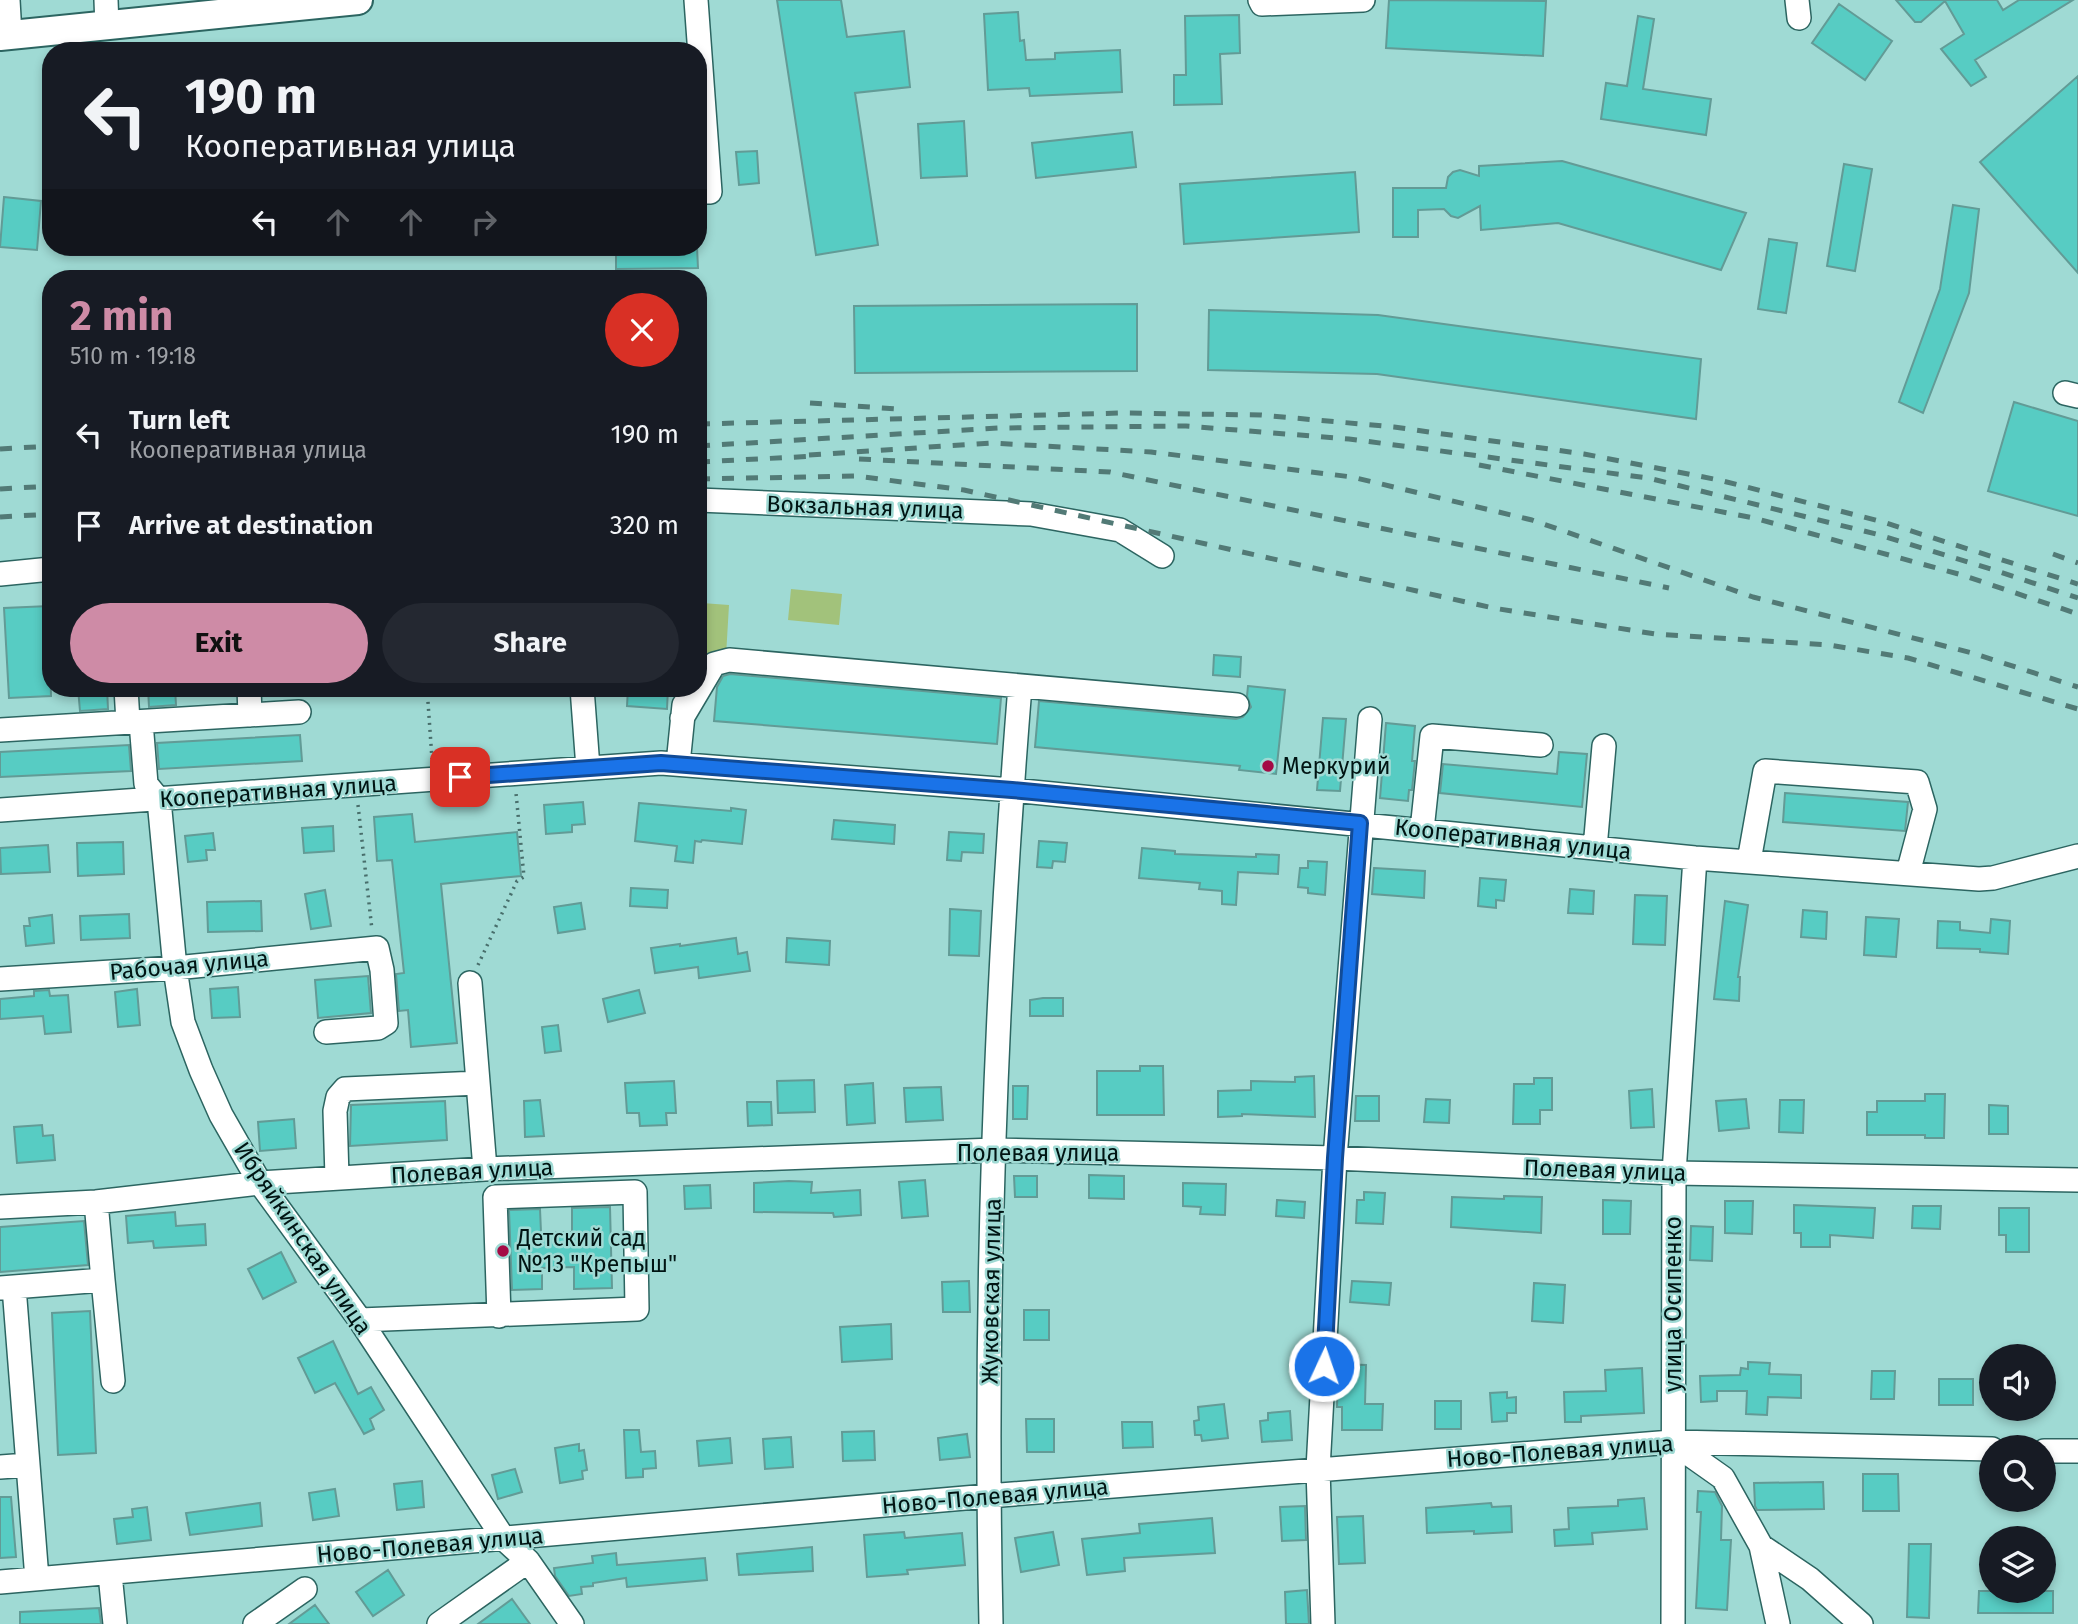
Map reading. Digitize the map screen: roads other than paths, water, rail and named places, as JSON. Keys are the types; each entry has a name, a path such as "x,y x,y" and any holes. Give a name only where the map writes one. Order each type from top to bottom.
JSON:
{"main road":[{"path":"5,36 106,13 358,0"}],"street":[{"path":"5,36 8,0"},
{"path":"695,0 698,42"},
{"path":"1260,0 1262,4 1363,0"},
{"path":"707,154 710,192 707,192"},
{"name":"Вокзальная улица","path":"707,500 1031,514 1120,530 1162,556"},
{"path":"0,574 42,570"},
{"path":"707,676 714,664 720,661 1237,705"},
{"name":"Жуковская улица","path":"991,1624 988,1496 994,1150 1012,790 1020,686"},
{"name":"Ибряйкинская улица","path":"128,697 146,784 159,800 175,968 183,1022 221,1115 260,1183 360,1320 504,1539 528,1561 572,1624"},
{"path":"249,697 250,715"},
{"path":"583,697 588,768"},
{"path":"678,764 684,697"},
{"path":"682,718 694,697"},
{"path":"0,730 299,712"},
{"path":"1323,1624 1318,1469 1335,1158 1370,719"},
{"path":"1422,830 1432,736 1541,745"},
{"path":"1595,848 1604,747"},
{"name":"Кооперативная улица","path":"0,810 661,763 1012,790 1695,858 1979,878 1993,878 2078,856"},
{"path":"1749,861 1765,771 1917,782 1925,808 1908,873"},
{"name":"улица Осипенко","path":"1673,1624 1674,1173 1695,858"},
{"name":"Рабочая улица","path":"0,979 175,968 377,948 382,970 386,1023 378,1028 326,1032"},
{"path":"470,983 485,1169"},
{"path":"337,1178 335,1111 338,1097 345,1089 478,1083"},
{"name":"Полевая улица","path":"0,1206 96,1202 260,1183 485,1169 994,1150 1335,1158 1674,1173 2078,1180"},
{"path":"360,1320 499,1316 637,1309 635,1192 495,1197 499,1316"},
{"path":"96,1202 113,1381"},
{"path":"37,1579 7,1288 103,1279"},
{"path":"1672,1442 1723,1478 1761,1546 1778,1624"},
{"name":"Ново-Полевая улица","path":"0,1582 988,1496 1672,1442 1979,1449"},
{"path":"2056,1451 2078,1451"},
{"path":"0,1467 27,1465"},
{"path":"1761,1546 1810,1579 1861,1624"},
{"path":"439,1624 528,1561"},
{"path":"110,1574 115,1624"},
{"path":"255,1624 305,1589"}],"railway":[{"path":"810,403 898,409"},
{"path":"707,424 1122,413 1261,415 1394,427 1584,454 1719,480 1883,522 2078,584"},
{"path":"707,445 999,428 1186,426 1349,439 1648,478 1876,534 2078,598"},
{"path":"809,455 991,443 1151,452 1352,477 1532,520 1753,597 1972,653 2078,687"},
{"path":"0,449 42,447"},
{"path":"707,462 817,456"},
{"path":"859,459 1110,472 1669,588"},
{"path":"1479,465 1754,518 1962,575 2078,614"},
{"path":"707,479 856,476 964,490 1493,608 1655,634 1829,645 1908,658 2078,709"},
{"path":"0,489 42,487"},
{"path":"0,517 42,515"},
{"path":"2053,554 2078,563"}],"place":[{"name":"Меркурий","path":"1268,766"},
{"name":"Детский сад №13 \"Крепыш\"","path":"503,1251"}]}
